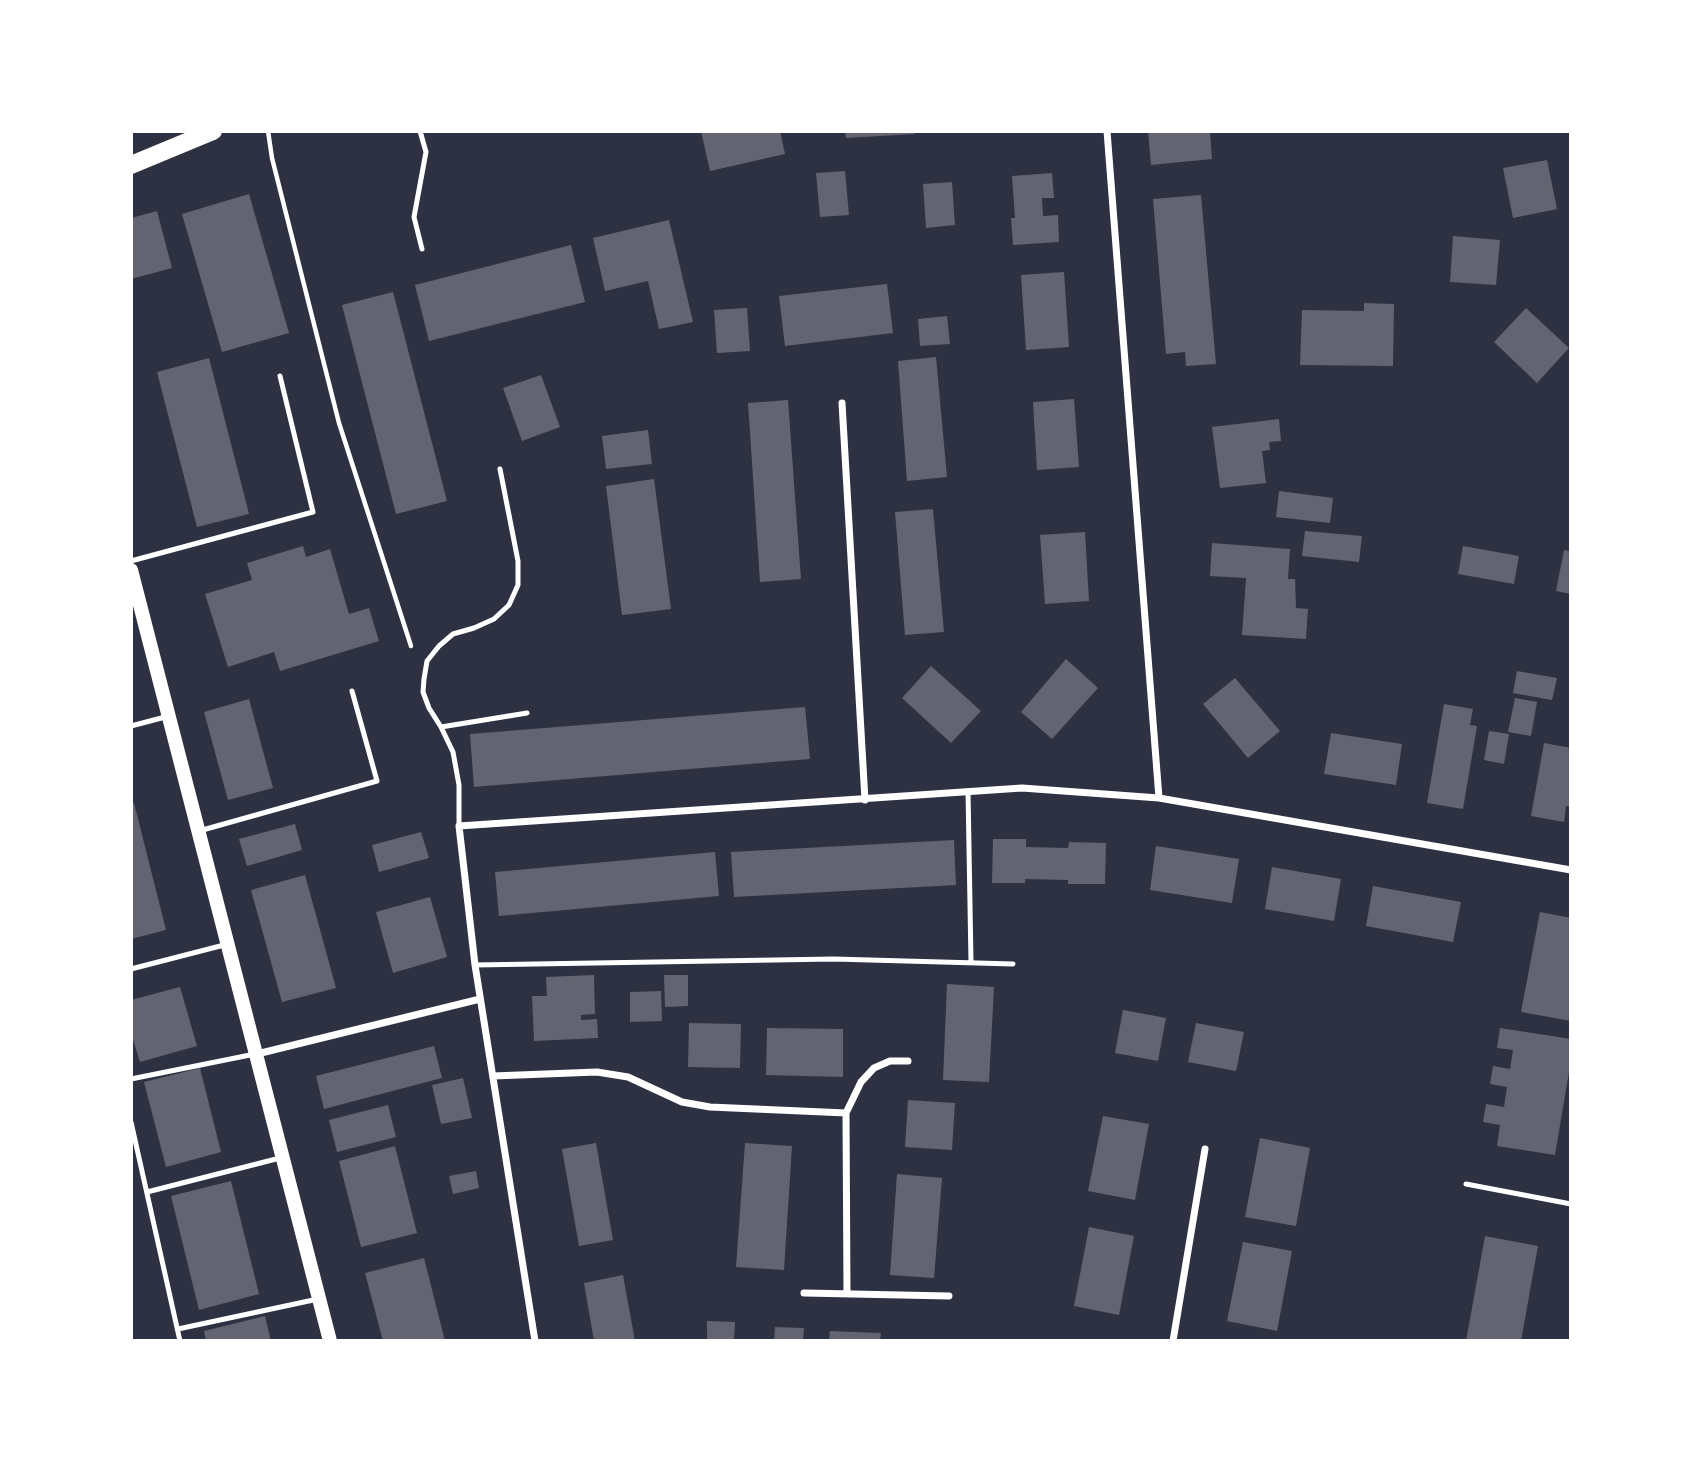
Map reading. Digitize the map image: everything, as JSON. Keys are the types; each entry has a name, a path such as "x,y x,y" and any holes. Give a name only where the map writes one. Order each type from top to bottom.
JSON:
{"main road":[{"path":"131,165 214,131"},
{"path":"131,570 330,1341"}],"street":[{"path":"1107,131 1159,798"},
{"path":"842,403 864,800"},
{"path":"535,1341 480,999 459,826 1021,788 1159,798 1571,870"},
{"path":"257,1054 480,999"},
{"path":"847,1294 846,1113 861,1082 874,1068 890,1061 908,1061"},
{"path":"494,1076 597,1072 628,1077 682,1102 710,1107 846,1113"},
{"path":"1173,1341 1205,1149"},
{"path":"803,1293 949,1296"}],"lane":[{"path":"420,131 426,152 414,217 422,249"},
{"path":"131,561 313,512 280,376"},
{"path":"459,826 459,785 453,752 429,708 424,692 424,679 427,661 439,646 453,634 494,619 509,605 518,585 518,561 500,468"},
{"path":"199,831 377,781 352,691"},
{"path":"441,727 527,713"},
{"path":"131,726 169,716"},
{"path":"968,791 971,962"},
{"path":"131,969 228,944"},
{"path":"475,965 834,959 1013,964"},
{"path":"131,1079 257,1054"},
{"path":"131,1122 180,1341"},
{"path":"147,1192 283,1158"},
{"path":"1466,1184 1571,1204"},
{"path":"178,1329 319,1299"}],"path":[{"path":"268,131 272,158 339,423 395,600 424,679"}],"building":[{"path":"701,131 780,131 785,154 710,171"},
{"path":"845,131 915,131 915,134 846,138"},
{"path":"1148,131 1210,131 1212,159 1151,165"},
{"path":"1547,160 1557,209 1513,218 1503,168"},
{"path":"845,171 849,215 820,217 816,173"},
{"path":"1052,173 1054,198 1042,198 1043,216 1058,215 1059,242 1013,245 1011,218 1015,218 1012,176"},
{"path":"952,182 955,225 926,228 923,184"},
{"path":"249,194 289,333 222,352 182,214"},
{"path":"1201,195 1216,364 1186,366 1185,352 1166,354 1153,199"},
{"path":"157,211 172,268 131,279 131,218"},
{"path":"669,220 693,322 659,329 648,281 605,291 593,238"},
{"path":"1453,236 1500,240 1496,285 1450,282"},
{"path":"571,245 585,302 429,341 415,285"},
{"path":"1064,272 1069,347 1026,350 1021,275"},
{"path":"887,284 893,333 785,346 779,296"},
{"path":"393,292 447,501 396,514 342,305"},
{"path":"1364,303 1394,304 1393,366 1300,365 1302,310 1364,311"},
{"path":"747,308 750,351 717,353 714,310"},
{"path":"1526,308 1569,348 1537,383 1494,342"},
{"path":"947,316 950,344 920,346 918,319"},
{"path":"936,357 947,477 907,481 898,361"},
{"path":"209,358 249,514 197,527 157,372"},
{"path":"541,375 560,427 522,441 503,388"},
{"path":"1074,399 1079,467 1037,470 1033,402"},
{"path":"788,400 801,579 760,582 748,403"},
{"path":"1279,419 1281,441 1269,442 1270,450 1262,451 1266,483 1220,488 1212,427"},
{"path":"648,430 652,464 606,469 602,436"},
{"path":"654,479 671,609 622,615 606,486"},
{"path":"1279,491 1333,498 1330,523 1276,517"},
{"path":"933,509 944,632 905,635 895,512"},
{"path":"1305,531 1362,536 1359,562 1302,556"},
{"path":"1085,532 1089,601 1045,604 1040,535"},
{"path":"1212,543 1290,549 1288,579 1295,579 1296,608 1308,609 1306,639 1242,635 1246,578 1210,576"},
{"path":"303,546 306,557 330,549 349,614 369,608 379,641 280,671 274,652 228,667 205,594 252,580 247,563"},
{"path":"1463,546 1519,556 1514,584 1458,574"},
{"path":"1564,550 1571,551 1571,594 1556,591"},
{"path":"1066,659 1098,688 1052,739 1021,712"},
{"path":"931,666 981,711 951,743 902,698"},
{"path":"1517,671 1557,678 1552,700 1513,693"},
{"path":"1235,678 1280,731 1248,758 1203,704"},
{"path":"1515,698 1537,702 1531,736 1508,732"},
{"path":"249,699 273,788 228,800 204,712"},
{"path":"1444,704 1473,709 1470,725 1477,726 1463,809 1427,803"},
{"path":"805,707 810,759 474,787 470,734"},
{"path":"1489,731 1509,734 1504,764 1484,760"},
{"path":"1331,733 1402,744 1396,785 1324,774"},
{"path":"1544,743 1571,748 1571,807 1566,806 1564,822 1531,816"},
{"path":"131,803 134,803 166,930 131,939"},
{"path":"295,824 302,850 247,866 239,839"},
{"path":"421,832 429,858 379,872 372,845"},
{"path":"993,839 1026,839 1026,847 1068,848 1069,842 1106,843 1105,884 1068,884 1068,880 1025,879 1025,883 992,883"},
{"path":"954,840 956,885 734,897 731,852"},
{"path":"1156,846 1239,859 1232,903 1150,890"},
{"path":"715,852 719,896 499,916 495,872"},
{"path":"1272,867 1341,879 1334,921 1265,909"},
{"path":"305,875 336,988 282,1002 251,890"},
{"path":"1373,886 1461,902 1453,942 1366,926"},
{"path":"430,897 447,957 393,973 376,912"},
{"path":"1540,912 1571,918 1571,1021 1521,1012"},
{"path":"594,975 595,1014 581,1015 581,1020 597,1019 598,1038 534,1041 532,996 547,996 546,977"},
{"path":"664,975 688,975 688,1006 665,1007"},
{"path":"947,984 994,987 989,1082 943,1080"},
{"path":"180,987 197,1046 140,1062 131,1033 131,1000"},
{"path":"661,991 662,1021 630,1022 630,992"},
{"path":"1123,1010 1166,1018 1158,1061 1115,1053"},
{"path":"689,1023 741,1024 740,1068 688,1067"},
{"path":"1196,1023 1244,1032 1236,1071 1188,1062"},
{"path":"767,1028 843,1029 843,1077 766,1075"},
{"path":"1500,1028 1571,1039 1571,1060 1555,1155 1497,1146 1500,1125 1483,1122 1486,1104 1504,1107 1507,1087 1490,1084 1493,1066 1510,1069 1513,1050 1497,1048"},
{"path":"434,1046 442,1078 324,1109 316,1076"},
{"path":"200,1068 221,1152 166,1167 144,1082"},
{"path":"463,1078 472,1118 441,1124 432,1085"},
{"path":"908,1100 955,1103 952,1150 905,1147"},
{"path":"388,1105 396,1137 337,1152 329,1120"},
{"path":"1103,1116 1149,1124 1135,1200 1088,1191"},
{"path":"1260,1138 1310,1148 1296,1226 1245,1217"},
{"path":"596,1143 613,1240 579,1246 562,1149"},
{"path":"745,1143 792,1146 784,1270 736,1267"},
{"path":"395,1146 417,1233 361,1247 339,1161"},
{"path":"476,1171 479,1188 453,1194 449,1176"},
{"path":"897,1174 942,1178 934,1278 890,1275"},
{"path":"231,1181 259,1294 199,1310 171,1196"},
{"path":"1089,1227 1134,1236 1119,1315 1074,1306"},
{"path":"1485,1236 1538,1246 1521,1341 1466,1341"},
{"path":"1243,1242 1292,1251 1277,1331 1227,1321"},
{"path":"424,1258 445,1341 383,1341 365,1273"},
{"path":"623,1275 635,1341 594,1341 584,1283"},
{"path":"265,1316 271,1341 206,1341 204,1331"},
{"path":"707,1321 735,1322 734,1341 707,1341"},
{"path":"775,1327 804,1328 803,1341 774,1341"},
{"path":"830,1331 881,1333 880,1341 829,1341"}]}
